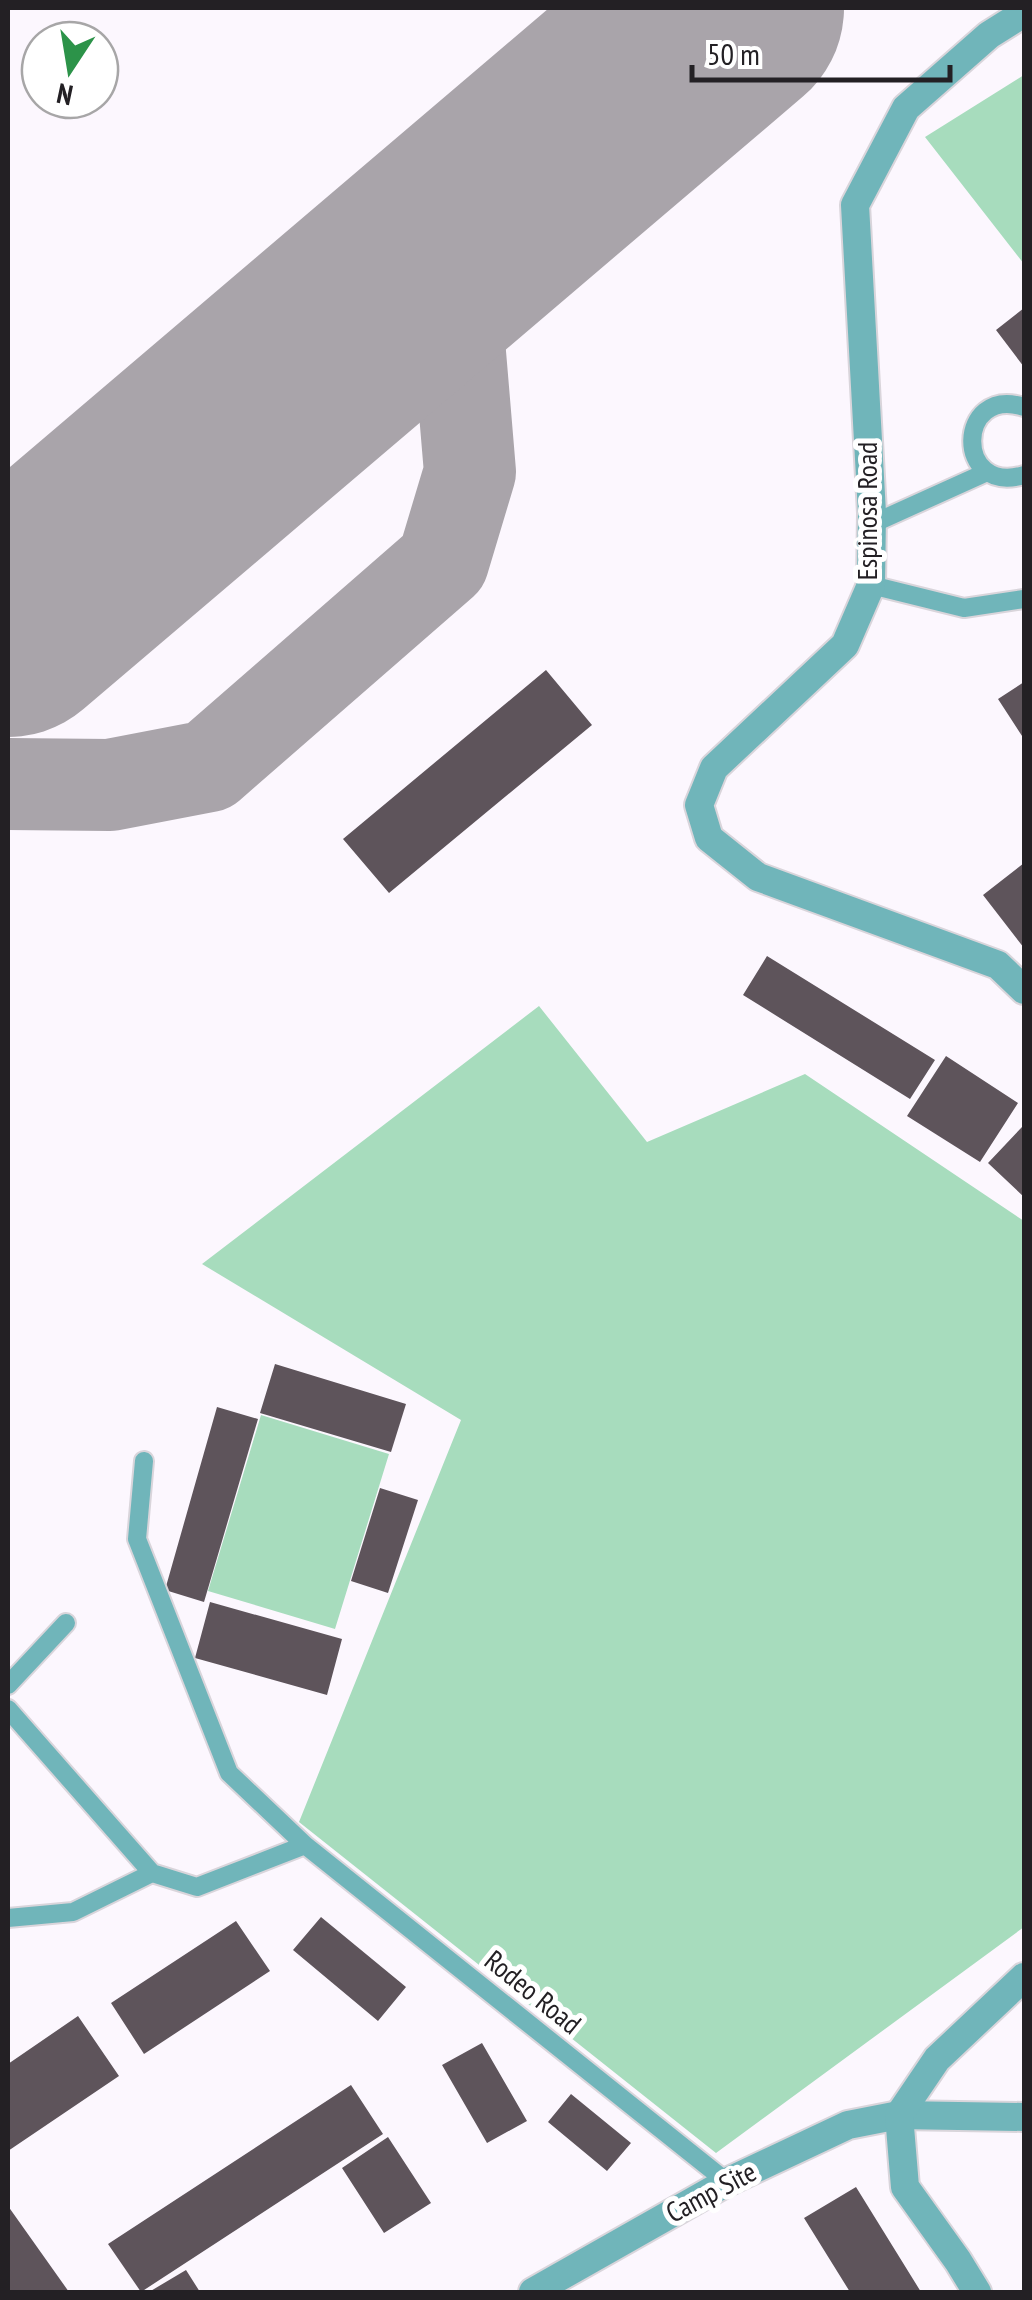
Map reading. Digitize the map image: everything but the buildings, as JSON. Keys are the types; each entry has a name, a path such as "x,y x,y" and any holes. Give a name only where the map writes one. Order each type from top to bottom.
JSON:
{"street":[{"name":"Espinosa Road","path":"1024,13 989,35 906,108 855,206 872,524 871,586 845,645 714,768 699,805 709,838 758,877 998,965 1024,990"},
{"path":"977,2292 905,2187 899,2115 937,2059 1024,1977"},
{"name":"Camp Site","path":"533,2292 726,2182 848,2125 899,2115 1024,2117"}],"lane":[{"path":"1024,407 1002,403 988,409 971,433 976,462 988,472 1001,478 1024,475"},
{"path":"872,524 988,472"},
{"path":"871,586 964,608 1024,598"},
{"name":"Rodeo Road","path":"144,1461 136,1540 229,1773 305,1845 726,2182"},
{"path":"8,1685 66,1623"},
{"path":"8,1709 152,1873 196,1887 305,1845"},
{"path":"8,1918 73,1912 152,1873"}],"green space":[{"path":"1024,75 1024,264 925,137"},
{"path":"539,1006 647,1142 805,1074 1024,1221 1024,1927 716,2153 299,1822 461,1420 202,1264"},
{"path":"261,1415 389,1454 335,1629 208,1591"}],"taxiway":[{"path":"459,341 464,282 475,224"},
{"path":"8,784 110,785 209,766 443,562 470,472 459,341 433,317 377,307"}],"runway":[{"path":"8,621 728,8"}]}
